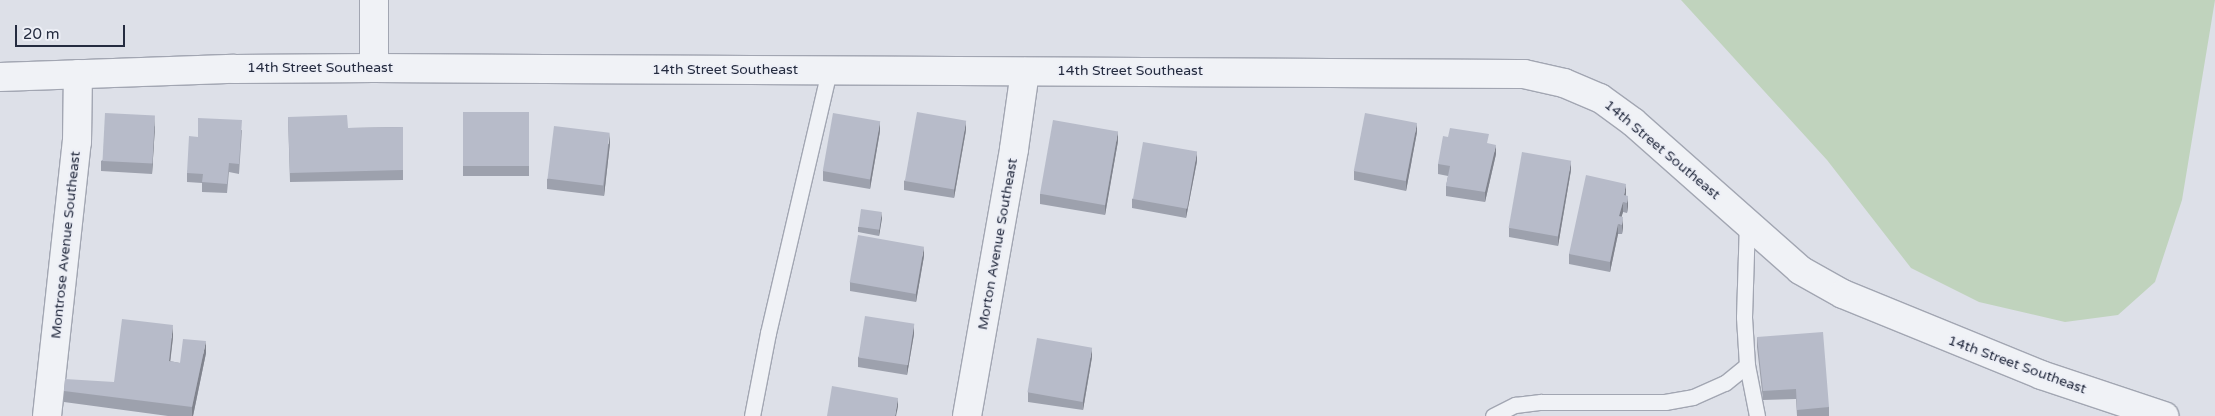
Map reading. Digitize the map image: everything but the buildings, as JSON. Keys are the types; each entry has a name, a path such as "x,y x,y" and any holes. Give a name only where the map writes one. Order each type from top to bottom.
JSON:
{"street":[{"path":"374,0 374,68"},
{"name":"14th Street Southeast","path":"0,77 374,68 1025,72 1178,70 1524,74 1564,83 1600,98 1633,122 1800,270 1843,294 2032,371 2164,416"},
{"name":"Morton Avenue Southeast","path":"967,416 1014,149 1025,72"},
{"name":"Montrose Avenue Southeast","path":"47,416 77,142 78,74"}],"lane":[{"path":"752,416 768,333 830,70"},
{"path":"1747,223 1744,316 1747,365 1757,416"},
{"path":"1493,416 1516,405 1541,402 1630,404 1693,397 1725,383 1747,365"}],"green space":[{"path":"1681,0 2215,0 2182,200 2155,282 2118,315 2065,322 1979,302 1911,268 1827,160"}]}
